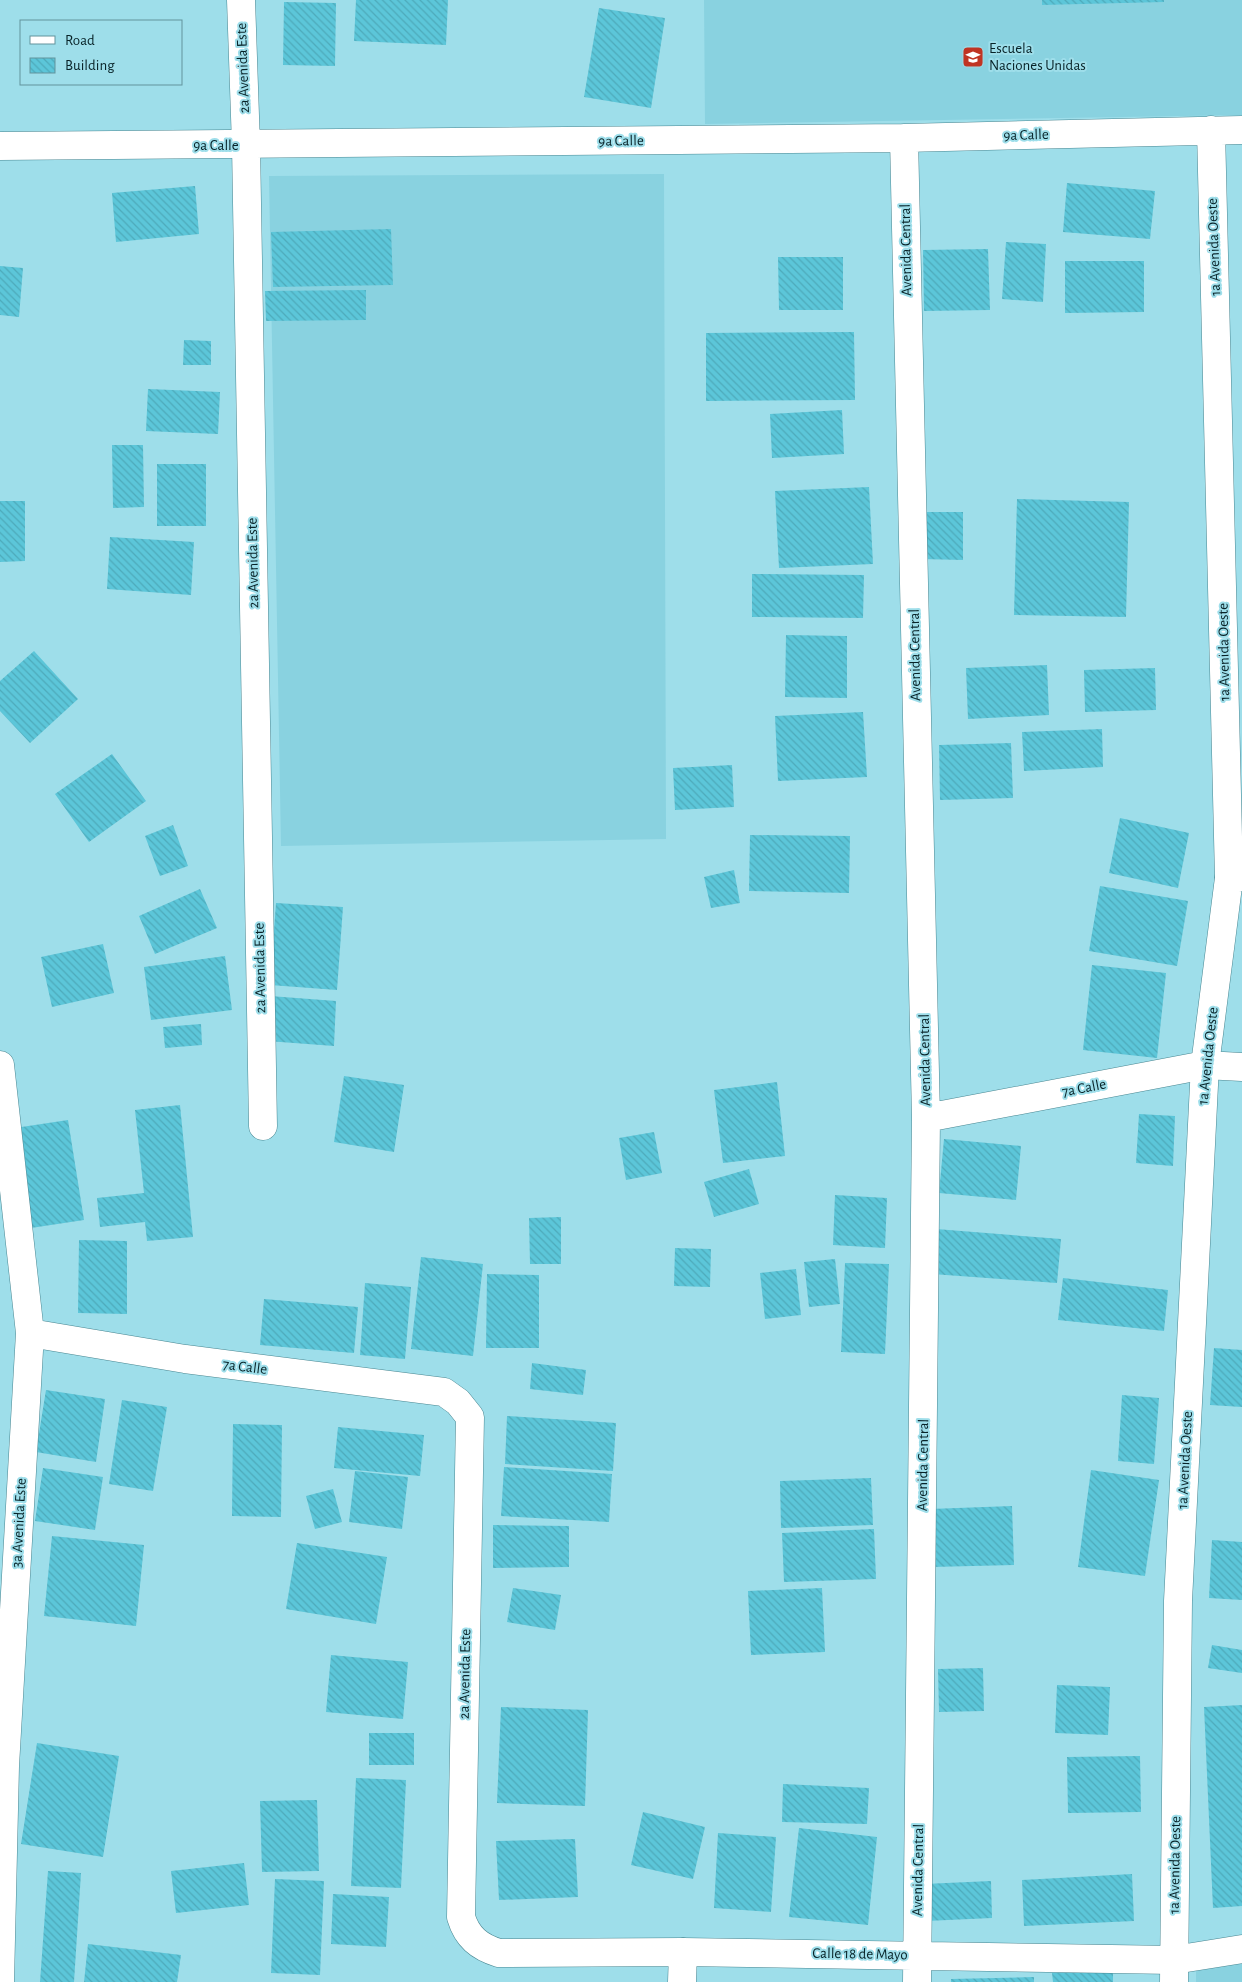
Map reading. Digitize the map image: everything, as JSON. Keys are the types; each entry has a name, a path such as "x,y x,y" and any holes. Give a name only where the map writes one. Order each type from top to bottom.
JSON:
{"street":[{"name":"2a Avenida Este","path":"240,0 246,145 263,1126"},
{"name":"1a Avenida Oeste","path":"1174,1971 1178,1601 1205,1065 1236,877 1211,130"},
{"name":"9a Calle","path":"0,146 904,138 1242,130"},
{"name":"Avenida Central","path":"904,138 926,1118 917,1982"},
{"name":"3a Avenida Este","path":"0,1065 30,1333 2,1765 0,1982"},
{"name":"7a Calle","path":"926,1118 1205,1065 1242,1067"},
{"name":"7a Calle","path":"30,1333 184,1360 444,1392 458,1402"},
{"name":"2a Avenida Este","path":"458,1402 470,1417 461,1917 464,1927 478,1944"},
{"name":"Calle 18 de Mayo","path":"478,1944 499,1953 683,1952 917,1955 1174,1971 1242,1948"},
{"path":"682,1982 683,1952"}],"shaded area":[{"name":"Escuela Naciones Unidas","path":"704,0 1242,0 1242,115 705,124"},
{"path":"664,174 666,839 281,846 269,176"},
{"path":"1242,1963 1242,1982 1196,1982 1196,1971"}],"building":[{"path":"356,0 448,0 446,45 354,41"},
{"path":"1042,0 1164,0 1164,2 1042,5"},
{"path":"284,2 336,3 335,66 283,65"},
{"path":"599,8 665,18 651,108 584,97"},
{"path":"1067,183 1155,191 1150,239 1063,232"},
{"path":"195,186 199,234 116,242 112,193"},
{"path":"391,229 393,285 273,287 271,232"},
{"path":"1006,242 1046,244 1043,302 1002,299"},
{"path":"988,249 990,310 924,311 923,250"},
{"path":"778,257 843,257 843,310 779,310"},
{"path":"1065,261 1144,261 1144,312 1065,313"},
{"path":"0,266 23,268 19,317 0,315"},
{"path":"366,290 366,320 266,321 265,291"},
{"path":"854,332 855,400 706,401 706,333"},
{"path":"184,340 211,341 211,365 183,365"},
{"path":"148,389 220,392 218,434 146,431"},
{"path":"842,410 844,454 772,458 770,414"},
{"path":"112,445 143,445 144,507 113,508"},
{"path":"157,464 206,464 206,526 157,526"},
{"path":"869,487 873,564 779,568 775,491"},
{"path":"1017,499 1129,502 1126,617 1014,615"},
{"path":"0,501 25,501 25,561 0,562"},
{"path":"920,512 963,512 963,560 920,559"},
{"path":"110,537 194,542 191,595 107,589"},
{"path":"752,574 864,575 863,618 752,617"},
{"path":"786,635 847,636 847,698 785,697"},
{"path":"34,651 78,699 30,743 0,711 0,681"},
{"path":"1047,665 1049,715 968,719 966,668"},
{"path":"1155,668 1156,710 1085,712 1084,670"},
{"path":"863,712 867,777 778,781 775,716"},
{"path":"1102,729 1103,767 1024,771 1022,732"},
{"path":"1011,743 1013,798 940,800 939,745"},
{"path":"112,754 146,801 89,842 55,794"},
{"path":"732,765 734,807 675,810 673,768"},
{"path":"1120,818 1189,833 1178,888 1109,873"},
{"path":"173,825 188,866 160,876 145,836"},
{"path":"750,835 850,836 849,893 749,891"},
{"path":"734,870 740,903 711,908 704,877"},
{"path":"1100,886 1188,901 1177,966 1089,951"},
{"path":"200,889 217,928 155,954 139,916"},
{"path":"276,903 343,907 337,990 270,985"},
{"path":"103,944 114,993 52,1007 41,957"},
{"path":"225,956 232,1010 151,1020 144,967"},
{"path":"1092,965 1166,973 1157,1058 1083,1050"},
{"path":"270,996 336,1001 334,1046 267,1041"},
{"path":"201,1024 202,1045 165,1048 163,1027"},
{"path":"344,1076 404,1085 394,1152 334,1142"},
{"path":"777,1082 785,1156 723,1163 714,1090"},
{"path":"180,1105 193,1237 147,1241 145,1222 100,1227 97,1198 144,1193 135,1110"},
{"path":"1139,1114 1175,1116 1173,1166 1136,1163"},
{"path":"68,1120 84,1220 31,1228 15,1128"},
{"path":"654,1132 662,1173 626,1180 619,1138"},
{"path":"944,1139 1021,1146 1016,1200 939,1193"},
{"path":"749,1169 759,1204 714,1217 704,1182"},
{"path":"835,1195 887,1198 885,1248 833,1245"},
{"path":"561,1217 561,1264 530,1264 529,1218"},
{"path":"936,1229 1061,1239 1057,1283 932,1274"},
{"path":"79,1240 127,1241 127,1314 78,1313"},
{"path":"675,1248 711,1249 710,1287 674,1286"},
{"path":"421,1257 483,1264 473,1356 411,1349"},
{"path":"835,1259 840,1304 809,1307 804,1262"},
{"path":"845,1263 889,1264 885,1354 841,1352"},
{"path":"796,1269 801,1315 765,1319 760,1273"},
{"path":"487,1274 539,1275 539,1348 486,1348"},
{"path":"1063,1278 1168,1290 1164,1331 1058,1320"},
{"path":"365,1283 411,1287 405,1359 360,1355"},
{"path":"264,1299 358,1307 354,1353 260,1345"},
{"path":"1214,1348 1242,1350 1242,1407 1210,1405"},
{"path":"532,1363 586,1370 583,1395 530,1389"},
{"path":"46,1390 105,1399 96,1462 36,1452"},
{"path":"1122,1395 1159,1398 1154,1464 1118,1461"},
{"path":"122,1400 167,1407 153,1491 109,1484"},
{"path":"507,1416 616,1423 613,1471 505,1464"},
{"path":"233,1424 282,1425 281,1517 232,1516"},
{"path":"338,1427 424,1435 420,1476 334,1468"},
{"path":"504,1467 612,1474 609,1522 501,1516"},
{"path":"43,1468 103,1477 95,1530 35,1521"},
{"path":"1091,1470 1159,1480 1145,1576 1078,1567"},
{"path":"355,1471 408,1477 402,1529 349,1522"},
{"path":"871,1478 873,1525 781,1528 780,1481"},
{"path":"333,1489 342,1522 315,1529 306,1496"},
{"path":"1012,1506 1014,1565 932,1567 930,1509"},
{"path":"493,1525 569,1526 569,1567 493,1568"},
{"path":"874,1529 876,1579 784,1582 782,1533"},
{"path":"52,1536 144,1545 136,1626 44,1616"},
{"path":"1212,1540 1242,1542 1242,1600 1209,1598"},
{"path":"297,1543 387,1557 376,1624 286,1609"},
{"path":"513,1588 561,1595 555,1630 507,1622"},
{"path":"822,1588 825,1652 751,1655 748,1591"},
{"path":"1212,1645 1242,1650 1242,1673 1208,1668"},
{"path":"331,1655 408,1662 403,1719 326,1712"},
{"path":"983,1668 984,1711 939,1712 938,1669"},
{"path":"1057,1685 1110,1687 1108,1735 1055,1733"},
{"path":"1242,1705 1242,1906 1213,1908 1204,1707"},
{"path":"501,1707 588,1710 585,1806 497,1803"},
{"path":"369,1733 414,1733 414,1765 369,1765"},
{"path":"37,1743 119,1756 103,1857 21,1844"},
{"path":"1140,1756 1141,1812 1068,1813 1067,1757"},
{"path":"356,1778 406,1780 401,1888 351,1886"},
{"path":"783,1784 869,1788 867,1824 782,1822"},
{"path":"317,1800 319,1871 262,1872 260,1801"},
{"path":"643,1812 705,1827 693,1879 631,1865"},
{"path":"799,1828 877,1837 868,1925 789,1917"},
{"path":"718,1833 776,1837 771,1912 714,1908"},
{"path":"575,1839 578,1897 499,1900 496,1841"},
{"path":"244,1863 249,1905 176,1913 171,1871"},
{"path":"48,1871 81,1873 74,1982 40,1982"},
{"path":"1132,1874 1134,1921 1024,1926 1022,1880"},
{"path":"275,1879 324,1881 320,1975 271,1973"},
{"path":"991,1881 992,1918 926,1921 924,1884"},
{"path":"333,1894 389,1897 386,1947 331,1944"},
{"path":"88,1944 181,1955 177,1982 84,1982"},
{"path":"1113,1971 1113,1982 1053,1982 1052,1973"},
{"path":"1034,1977 1034,1982 951,1982 951,1979"}],"place":[{"name":"Escuela Naciones Unidas","path":"973,57"}]}
